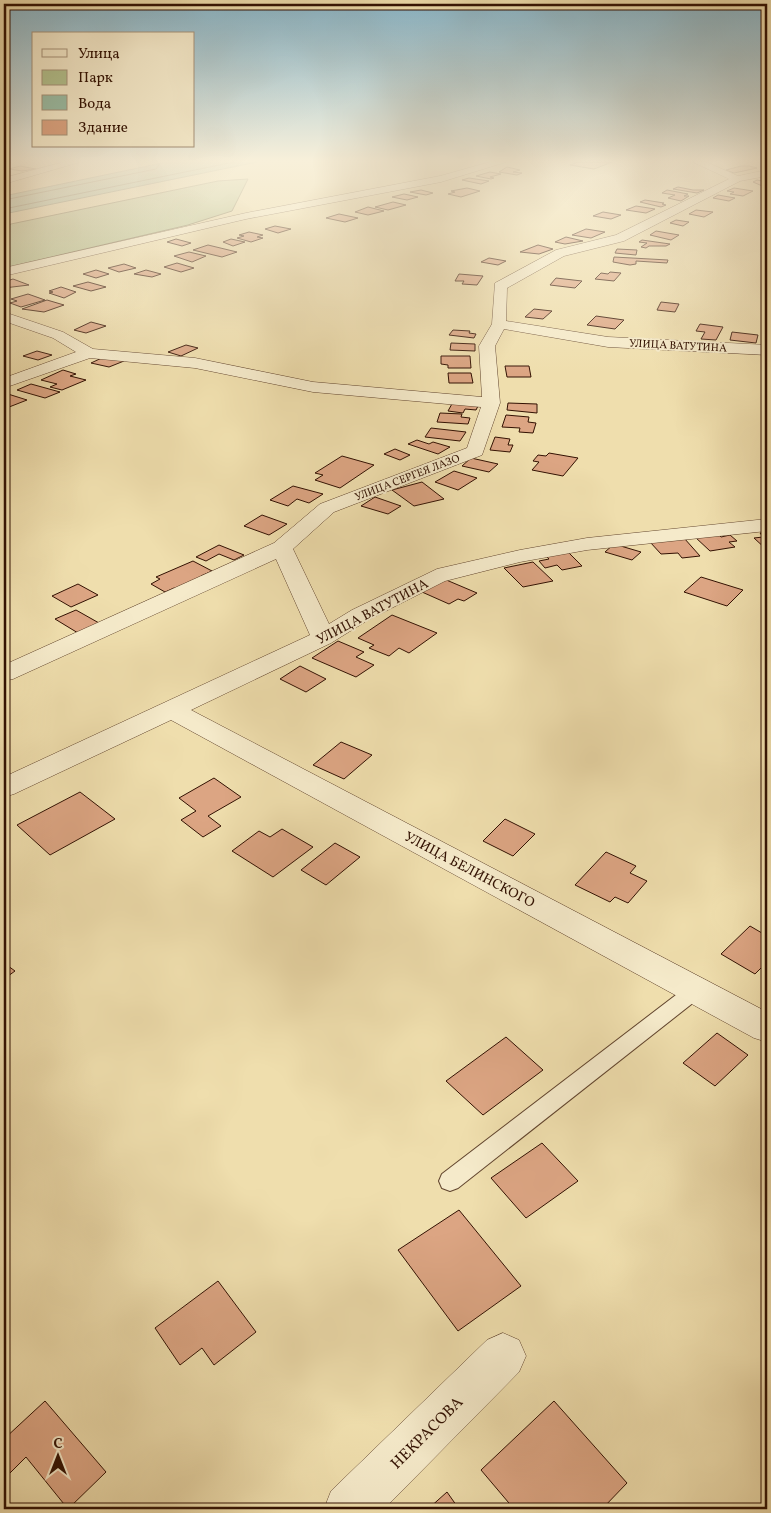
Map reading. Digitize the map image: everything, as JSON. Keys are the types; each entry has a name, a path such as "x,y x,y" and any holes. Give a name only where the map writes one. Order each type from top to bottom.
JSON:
{"street":[{"path":"4,272 174,233"},
{"name":"УЛИЦА СЕРГЕЯ ЛАЗО","path":"4,674 282,548 327,508 475,451 491,403 487,346 499,324 500,286 560,253 620,238 631,233"},
{"path":"4,316 58,335 89,352 195,363 314,387 491,403"},
{"name":"УЛИЦА ВАТУТИНА","path":"499,324 608,342 767,350"},
{"path":"4,383 89,352"},
{"name":"УЛИЦА ВАТУТИНА","path":"4,788 323,638 360,615 437,576 520,556 587,544 767,525"},
{"path":"282,548 323,638"},
{"name":"УЛИЦА БЕЛИНСКОГО","path":"172,710 767,1028"},
{"name":"НЕКРАСОВА","path":"349,1509 503,1356"}],"lane":[{"path":"450,1181 696,990"}],"green space":[{"path":"4,233 155,233 4,268"}],"building":[{"path":"252,233 263,235 257,237 263,238 251,242 237,238 244,236 239,235"},
{"path":"578,233 604,233 591,238 572,235"},
{"path":"654,233 665,233 679,235 671,240 650,235"},
{"path":"566,237 583,241 565,244 555,242"},
{"path":"176,239 191,243 182,246 167,242"},
{"path":"231,239 245,242 233,246 223,242"},
{"path":"642,240 670,244 646,248 641,247 647,243 639,242"},
{"path":"208,245 237,252 222,257 193,250"},
{"path":"538,245 553,249 539,254 520,252"},
{"path":"617,249 637,250 636,255 615,253"},
{"path":"189,252 206,256 192,262 174,256"},
{"path":"614,257 668,260 667,263 636,261 636,264 630,265 613,262"},
{"path":"489,258 506,261 498,265 481,262"},
{"path":"177,263 194,268 181,272 164,267"},
{"path":"124,264 136,268 119,272 108,268"},
{"path":"96,270 109,274 96,278 83,274"},
{"path":"146,270 161,274 152,277 134,274"},
{"path":"610,272 621,273 614,281 595,279 601,273 608,274"},
{"path":"459,274 483,276 477,285 462,284 464,281 455,281"},
{"path":"556,278 582,281 575,288 550,285"},
{"path":"13,279 29,285 4,288 4,282"},
{"path":"88,282 106,287 91,291 73,286"},
{"path":"61,287 76,292 64,298 49,293 53,292 49,291"},
{"path":"28,294 45,300 21,307 10,303 17,301 11,299"},
{"path":"47,300 64,305 44,312 22,309"},
{"path":"661,302 679,304 675,312 657,310"},
{"path":"534,309 552,311 543,319 525,317"},
{"path":"596,316 624,320 615,329 587,325"},
{"path":"91,322 106,326 86,333 74,330"},
{"path":"700,324 723,327 716,340 701,339 705,332 696,331"},
{"path":"453,330 470,331 469,333 476,334 474,338 449,335"},
{"path":"732,332 758,335 756,343 730,340"},
{"path":"451,343 475,344 475,351 450,350"},
{"path":"186,345 198,348 181,356 168,352"},
{"path":"37,351 52,355 38,360 23,356"},
{"path":"106,356 124,361 109,367 91,363"},
{"path":"441,356 470,356 471,368 448,368 448,365 441,364"},
{"path":"505,366 529,366 531,377 507,377"},
{"path":"63,370 76,374 70,376 86,380 62,390 50,387 57,384 41,380"},
{"path":"448,373 471,373 473,383 449,383"},
{"path":"31,384 60,392 45,398 17,390"},
{"path":"8,394 27,400 4,409 4,396"},
{"path":"453,402 479,404 476,410 465,409 463,413 448,411"},
{"path":"508,403 537,404 537,413 507,410"},
{"path":"440,413 462,414 461,417 470,418 468,424 437,422"},
{"path":"506,415 529,417 528,422 536,423 533,433 519,432 520,428 502,427"},
{"path":"431,428 466,432 460,441 425,437"},
{"path":"495,437 510,439 508,445 513,445 510,452 490,450"},
{"path":"417,440 450,447 438,454 408,444"},
{"path":"395,449 410,455 400,460 384,454"},
{"path":"549,453 578,458 563,476 532,470 539,462 533,461 538,455 546,456"},
{"path":"342,456 374,465 340,488 315,480 323,475 315,473"},
{"path":"471,458 498,464 489,472 462,466"},
{"path":"454,471 477,478 458,490 435,482"},
{"path":"422,482 444,499 414,506 392,490"},
{"path":"293,486 323,494 309,503 297,499 288,506 270,500"},
{"path":"375,497 401,506 388,514 361,506"},
{"path":"262,515 287,524 269,535 244,526"},
{"path":"717,533 721,537 730,535 737,541 729,542 735,547 710,551 695,537"},
{"path":"760,533 767,533 767,550 754,538 763,537"},
{"path":"684,538 700,556 682,558 678,553 661,554 650,542"},
{"path":"614,544 641,552 632,560 605,552"},
{"path":"219,545 244,555 234,560 219,554 206,561 196,557"},
{"path":"568,552 582,566 562,570 557,565 545,568 539,561 549,559 546,556"},
{"path":"193,561 212,571 201,576 205,578 178,590 174,588 165,592 151,584 160,579 156,577"},
{"path":"533,562 553,581 523,587 504,568"},
{"path":"701,577 743,590 727,606 684,592"},
{"path":"444,579 477,593 464,601 458,599 449,604 422,592"},
{"path":"78,584 98,595 71,607 52,596"},
{"path":"76,610 99,623 78,633 55,619"},
{"path":"392,615 437,633 409,653 399,648 389,656 369,648 374,645 358,638"},
{"path":"338,641 364,652 356,657 374,665 356,677 312,658"},
{"path":"300,666 326,679 306,692 280,679"},
{"path":"341,742 372,755 344,779 313,765"},
{"path":"214,778 241,797 208,816 221,826 203,837 181,820 196,811 179,798"},
{"path":"80,792 115,819 50,855 17,825"},
{"path":"505,819 535,834 513,856 483,841"},
{"path":"282,829 313,847 273,877 232,851 259,831 270,837"},
{"path":"335,843 360,857 326,885 301,870"},
{"path":"606,852 636,866 630,873 647,881 628,903 615,897 610,902 575,885"},
{"path":"750,926 767,936 767,962 755,974 721,954"},
{"path":"4,963 15,971 4,979"},
{"path":"717,1033 748,1055 715,1086 683,1063"},
{"path":"506,1037 543,1070 483,1115 446,1081"},
{"path":"542,1143 578,1181 526,1218 491,1178"},
{"path":"459,1210 521,1286 458,1331 398,1250"},
{"path":"218,1281 256,1332 214,1365 202,1348 180,1365 155,1328"},
{"path":"45,1401 106,1472 68,1509 26,1457 4,1479 4,1439"},
{"path":"554,1401 627,1483 602,1509 514,1509 481,1470"},
{"path":"447,1492 459,1509 428,1509"}]}
